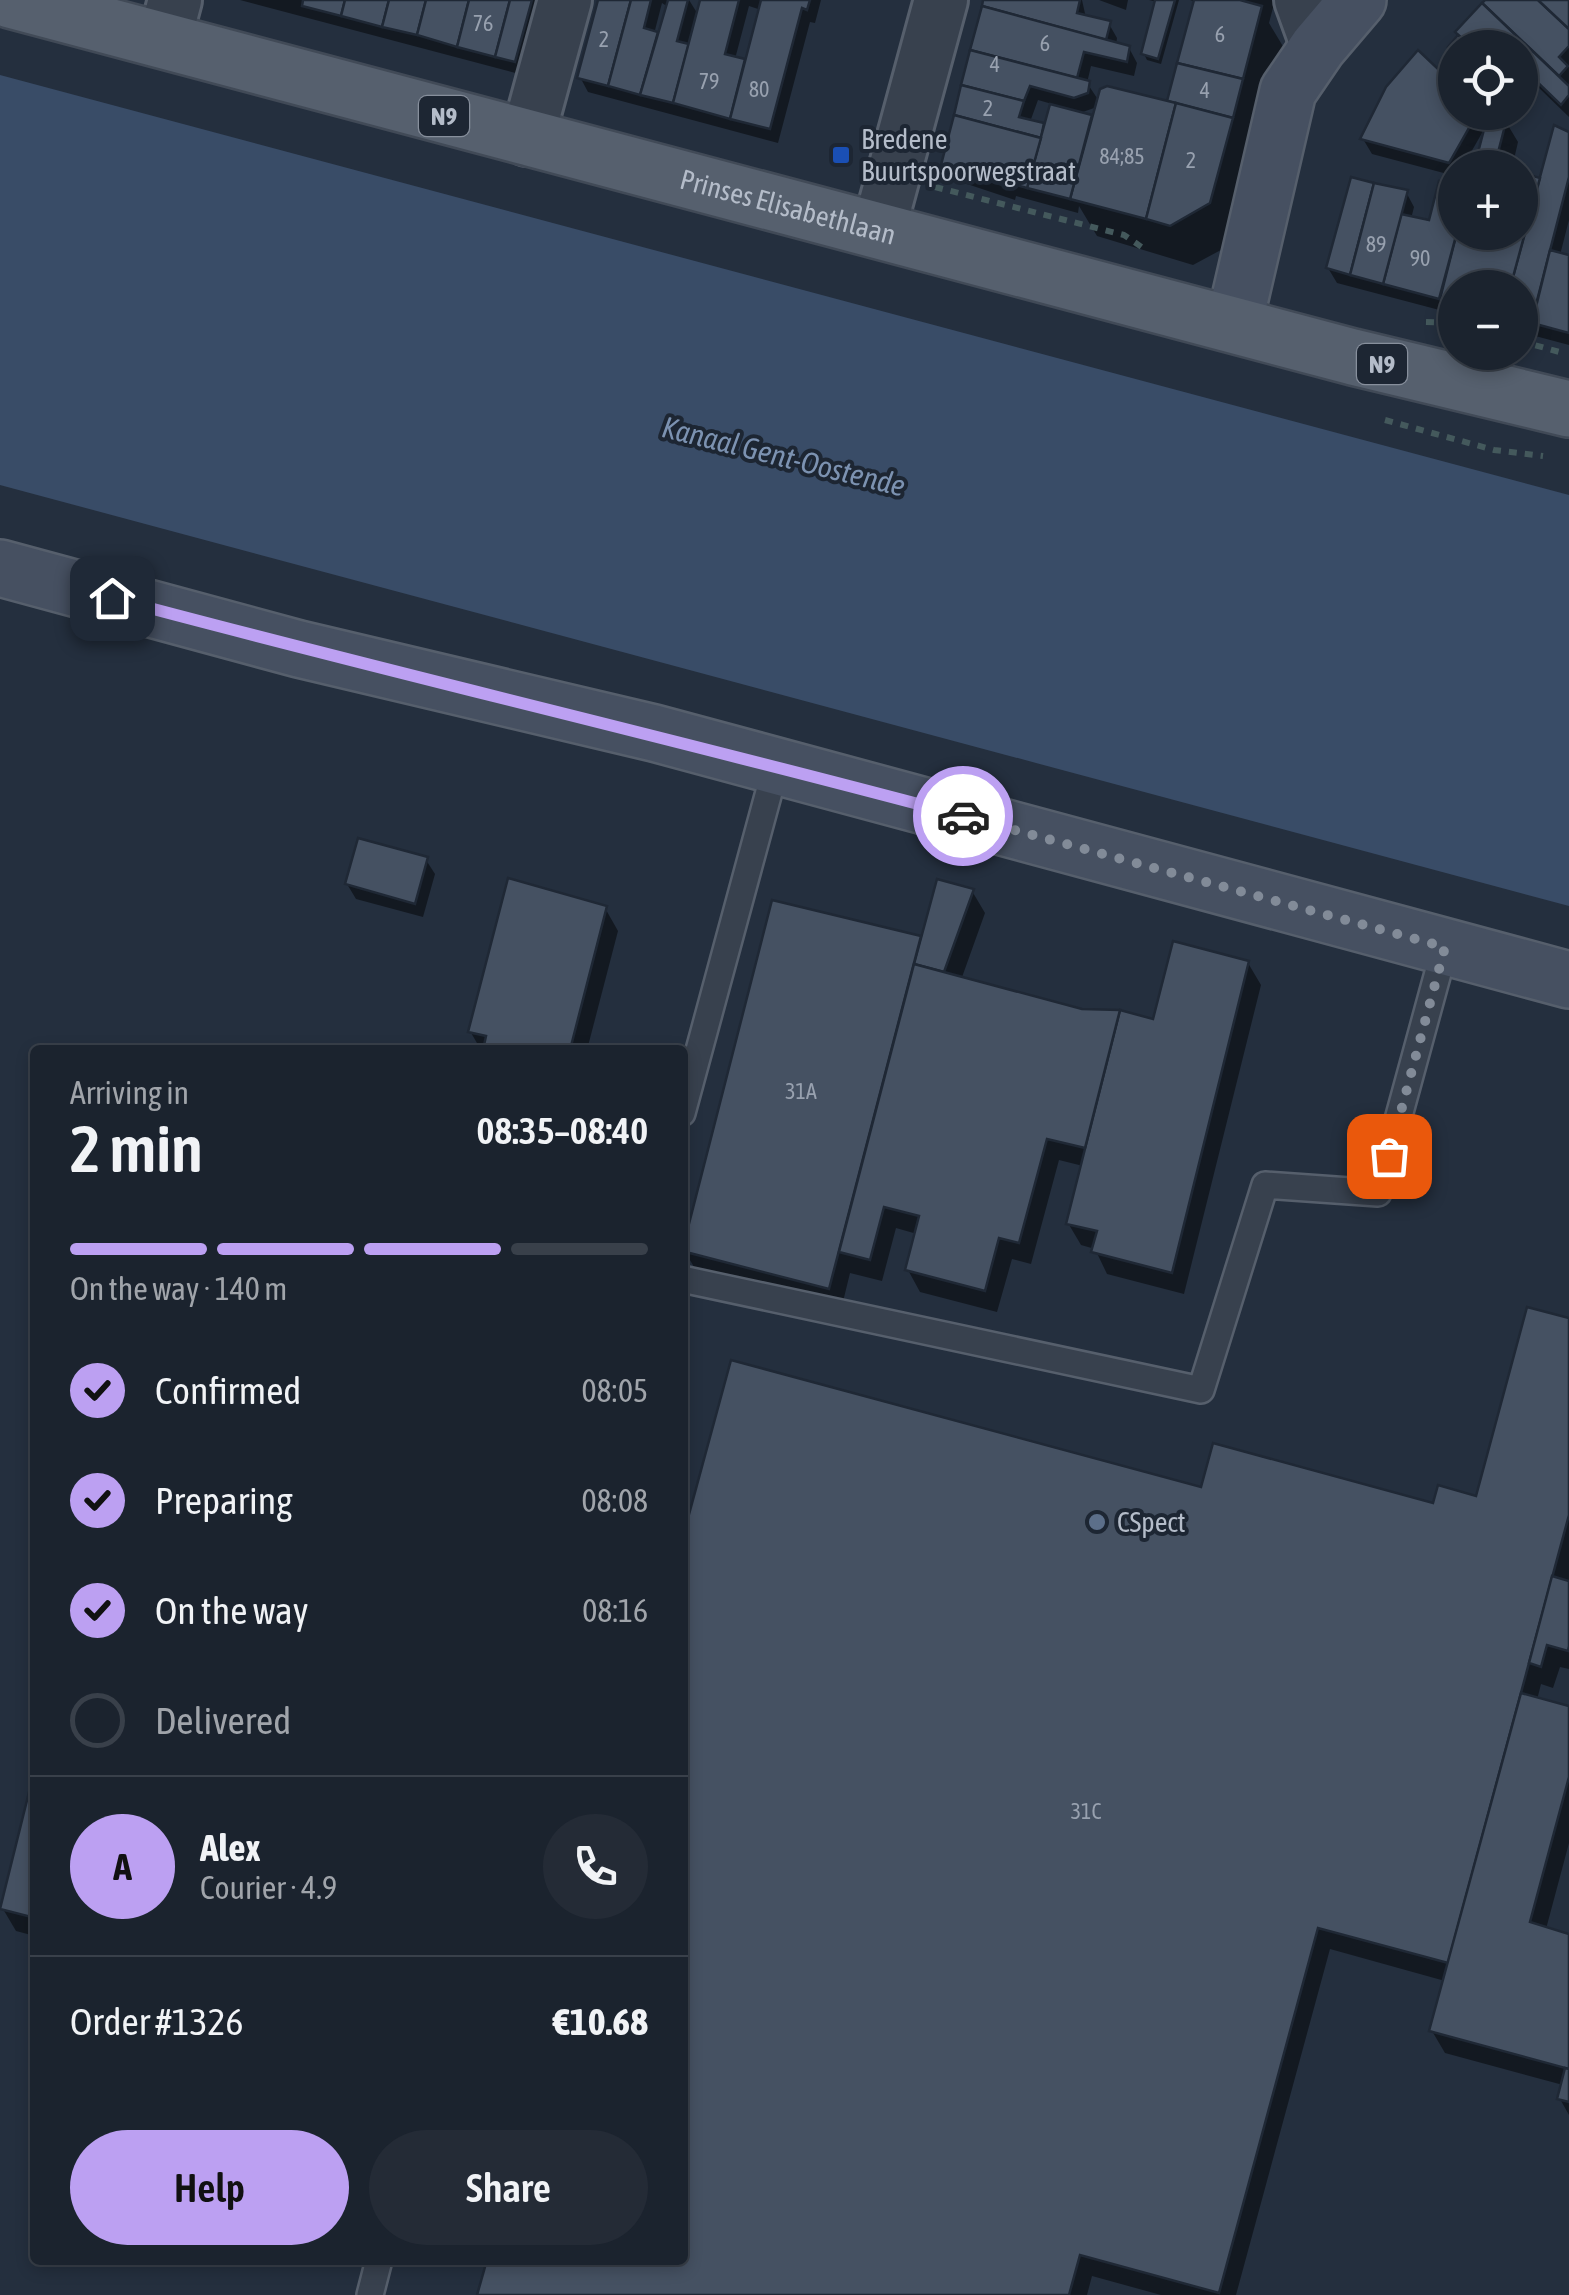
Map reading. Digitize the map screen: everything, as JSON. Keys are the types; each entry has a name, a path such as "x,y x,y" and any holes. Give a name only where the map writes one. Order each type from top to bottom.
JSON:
{"main road":[{"name":"Prinses Elisabethlaan","path":"10,0 170,21 528,139 1569,409"}],"street":[{"path":"528,139 565,0"},
{"path":"879,228 941,0"},
{"path":"1234,324 1288,91 1309,23 1358,0"},
{"path":"0,568 299,649 776,766 1569,980"}],"lane":[{"path":"688,1092 776,766"},
{"path":"688,1280 1201,1390 1264,1185 1378,1193 1445,947"},
{"path":"370,2295 378,2265"}],"path":[{"path":"1538,346 1569,354"}],"water":[{"name":"Kanaal Gent-Oostende","path":"0,75 1569,495 1569,906 0,485"}],"building":[{"path":"303,0 345,0 341,16 302,6"},
{"path":"345,0 389,0 382,27 341,16"},
{"path":"389,0 426,0 417,35 382,27"},
{"path":"426,0 469,0 457,47 417,35"},
{"path":"469,0 510,0 495,57 457,47"},
{"path":"510,0 532,0 515,62 495,57"},
{"path":"598,0 631,0 608,86 577,78"},
{"path":"631,0 651,0 644,28 658,32 640,95 608,86"},
{"path":"668,0 688,0 677,41 689,44 673,103 640,95"},
{"path":"700,0 739,0 725,54 745,59 730,119 673,103"},
{"path":"761,0 810,0 807,10 802,8 770,129 730,119"},
{"path":"983,0 1080,0 1077,13 1111,21 1106,40 982,6"},
{"path":"1155,0 1175,0 1158,59 1141,54"},
{"path":"1194,0 1240,0 1262,6 1243,79 1177,63"},
{"path":"1538,0 1569,29 1569,46 1559,57 1568,66 1559,76 1538,56 1538,30 1510,30 1482,3"},
{"path":"1538,0 1569,0 1569,29"},
{"path":"1482,3 1510,30 1457,30"},
{"path":"982,6 1130,46 1127,62 1084,52 1077,78 970,50"},
{"path":"970,50 1090,81 1088,93 1074,98 1030,86 1024,101 961,85"},
{"path":"1418,50 1438,69 1438,130 1468,130 1456,150 1438,150 1438,160 1360,139 1386,87"},
{"path":"1538,56 1569,86 1569,95 1561,105 1538,83"},
{"path":"1177,63 1243,79 1233,118 1167,101"},
{"path":"961,85 1024,101 1019,117 1044,123 1041,138 954,115"},
{"path":"1107,86 1176,103 1146,219 1070,199 1100,89"},
{"path":"1176,103 1233,118 1210,203 1170,226 1146,219"},
{"path":"1050,104 1092,115 1070,199 1027,188"},
{"path":"954,115 1041,138 1027,188 1009,183 1008,187 941,165"},
{"path":"1554,125 1569,132 1569,177 1538,297 1538,270 1515,270 1520,250 1538,250 1538,184"},
{"path":"1484,130 1504,130 1499,150 1479,150"},
{"path":"1351,177 1374,183 1350,275 1326,268"},
{"path":"1374,183 1408,190 1383,284 1350,275"},
{"path":"1438,185 1438,250 1452,250 1447,270 1438,270 1438,299 1383,284 1401,214 1429,220"},
{"path":"1452,250 1520,250 1515,270 1447,270"},
{"path":"1550,250 1569,255 1569,333 1538,325 1538,299"},
{"path":"358,838 428,857 415,904 345,884"},
{"path":"508,878 607,906 571,1045 484,1045 486,1036 468,1032"},
{"path":"937,879 974,889 944,972 914,964"},
{"path":"772,900 921,936 829,1289 688,1253 688,1228"},
{"path":"1173,941 1249,961 1172,1273 1091,1252 1097,1231 1066,1224 1120,1010 1153,1019"},
{"path":"914,964 1082,1009 1120,1010 1085,1148 1047,1139 1019,1243 999,1238 985,1291 905,1270 919,1216 884,1207 870,1260 839,1252"},
{"path":"1527,1307 1569,1318 1569,1515 1448,1963 1318,1928 1219,2293 1080,2255 1069,2295 477,2295 486,2265 688,2265 688,1518 731,1360 1201,1487 1213,1443 1433,1503 1438,1485 1476,1496"},
{"path":"1552,1576 1569,1581 1569,1646 1568,1651 1547,1645 1541,1667 1529,1663"},
{"path":"1521,1693 1569,1706 1569,1777 1530,1922 1569,1934 1569,2069 1429,2031"},
{"path":"30,1788 30,1917 0,1909"},
{"path":"1565,2068 1569,2069 1569,2102 1557,2099"}],"way so far":[{"path":"963,816 1445,947 1389,1156"}],"place":[{"name":"Bredene Buurtspoorwegstraat","path":"841,155"},
{"name":"CSpect","path":"1097,1522"}],"route":[{"path":"112,598 299,649 654,733 963,816"}]}
